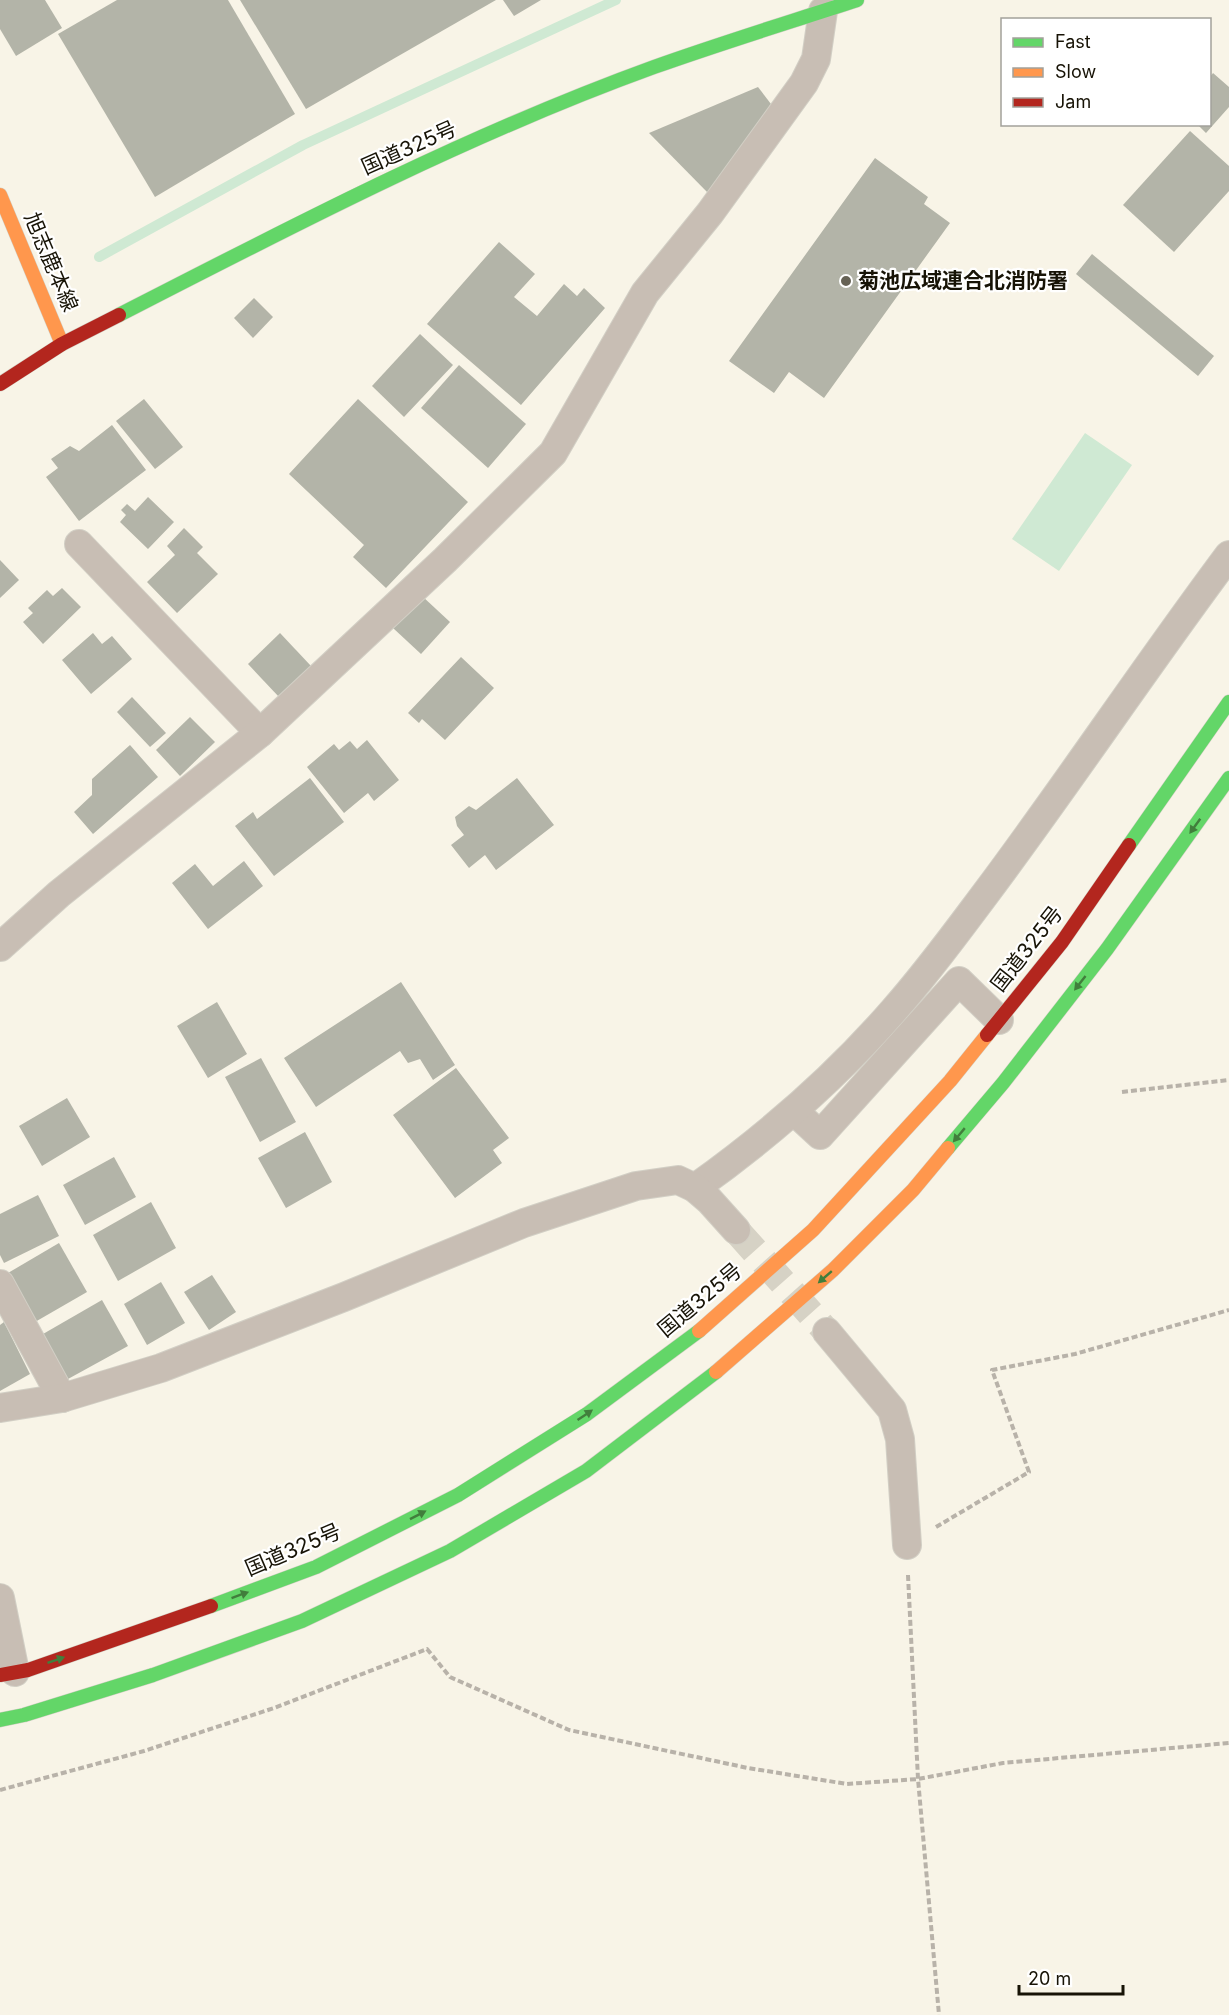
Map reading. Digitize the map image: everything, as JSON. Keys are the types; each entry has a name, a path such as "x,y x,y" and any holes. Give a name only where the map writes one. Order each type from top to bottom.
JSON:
{"main road":[{"name":"国道325号","path":"0,384 62,344 344,200 513,124 654,67 857,0"},
{"name":"旭志鹿本線","path":"0,195 62,344"},
{"name":"国道325号","path":"8,1674 174,1620 316,1567 458,1495 587,1414 710,1323 813,1230 950,1081 1062,942 1229,702"},
{"path":"0,1720 24,1715 153,1675 302,1621 450,1551 586,1471 712,1375 832,1270 913,1190 1004,1083 1107,949 1229,778"}],"street":[{"path":"0,947 59,894 260,733 445,560 553,453 645,293 710,213 804,83 816,58 823,11"},
{"path":"79,544 260,733"},
{"path":"695,1188 794,1112 892,1012 927,971 1012,858 1229,555"},
{"path":"794,1112 820,1135 959,981 999,1020"},
{"path":"0,1408 62,1398 161,1368 344,1297 524,1223 636,1186 678,1180 695,1188 709,1200 736,1230"},
{"path":"0,1284 62,1398"},
{"path":"827,1332 892,1410 900,1439 907,1545"},
{"path":"0,1598 8,1674"}],"path":[{"path":"1122,1092 1229,1080"},
{"path":"939,2015 918,1779 907,1545 1029,1472 992,1370 1075,1354 1229,1310"},
{"path":"0,1790 155,1748 274,1708 427,1649 450,1677 569,1730 748,1768 847,1784 918,1779 1003,1763 1229,1743"}],"shaded area":[{"path":"1085,433 1132,465 1059,571 1012,539"}],"building":[{"path":"0,0 45,0 62,28 16,56 0,29"},
{"path":"117,0 228,0 295,114 155,197 58,34"},
{"path":"240,0 496,0 306,109"},
{"path":"503,0 541,0 514,16"},
{"path":"1213,73 1229,87 1229,107 1206,133 1199,126 1211,126 1211,76"},
{"path":"758,87 771,104 708,193 649,133"},
{"path":"1190,131 1229,166 1229,191 1174,252 1123,205"},
{"path":"875,158 928,197 924,204 950,223 824,398 789,372 774,393 729,361"},
{"path":"499,242 535,274 514,297 537,316 564,284 577,296 584,288 605,308 521,405 427,324"},
{"path":"1092,254 1214,356 1198,376 1076,274"},
{"path":"254,298 273,317 253,338 234,318"},
{"path":"420,334 453,365 404,417 372,386"},
{"path":"459,365 526,424 488,468 421,408"},
{"path":"144,399 183,447 155,469 116,421"},
{"path":"358,399 468,502 386,588 353,557 364,545 289,474"},
{"path":"112,425 146,470 79,521 46,477 58,468 51,459 70,446 79,451"},
{"path":"148,497 174,522 148,549 120,522 126,515 121,510 127,504 135,511"},
{"path":"184,528 203,547 197,553 218,574 177,613 147,582 175,555 167,546"},
{"path":"0,560 19,580 0,598"},
{"path":"62,588 81,607 43,644 23,622 33,613 28,608 47,590 53,596"},
{"path":"422,596 450,622 421,654 393,628"},
{"path":"93,633 102,644 112,636 132,659 91,694 62,660"},
{"path":"280,633 311,666 279,697 248,664"},
{"path":"461,657 494,688 445,740 422,719 419,723 408,713"},
{"path":"132,697 166,733 150,747 117,712"},
{"path":"190,717 215,742 180,776 156,750"},
{"path":"367,740 399,780 374,801 368,793 344,813 307,767 334,744 339,750 350,741 357,749"},
{"path":"130,745 158,777 93,834 74,812 92,795 92,779"},
{"path":"310,778 344,822 274,876 235,826 253,812 257,819"},
{"path":"517,778 554,825 496,870 485,855 469,868 451,845 464,835 457,826 455,817 469,806 476,810"},
{"path":"244,861 263,886 208,929 172,883 195,864 213,886"},
{"path":"401,982 455,1065 433,1080 420,1059 408,1063 400,1051 316,1107 284,1058"},
{"path":"217,1002 247,1054 208,1078 177,1026"},
{"path":"261,1058 296,1122 260,1142 225,1077"},
{"path":"456,1068 509,1138 493,1150 502,1163 455,1198 393,1115"},
{"path":"67,1098 90,1137 42,1166 19,1126"},
{"path":"305,1132 332,1182 286,1208 258,1158"},
{"path":"114,1157 136,1197 85,1225 63,1185"},
{"path":"38,1195 59,1236 4,1263 0,1255 0,1214"},
{"path":"151,1202 176,1248 118,1281 93,1235"},
{"path":"59,1243 87,1292 35,1322 8,1273"},
{"path":"212,1275 236,1312 209,1330 184,1292"},
{"path":"161,1282 185,1323 147,1345 124,1304"},
{"path":"102,1300 128,1346 68,1379 43,1334"},
{"path":"4,1322 30,1374 0,1391 0,1325"}],"waterway":[{"path":"99,257 303,145 616,0"}],"tunnel":[{"path":"736,1230 827,1332"}],"traffic: fast":[{"path":"119,315 383,182 517,121 654,67 857,0"},
{"path":"1129,845 1229,702"},
{"path":"948,1148 1003,1083 1107,949 1229,778"},
{"path":"211,1606 316,1567 458,1495 587,1414 699,1331"},
{"path":"0,1720 24,1715 153,1675 302,1621 450,1551 586,1471 716,1372"}],"traffic: slow":[{"path":"0,195 62,344"},
{"path":"699,1331 813,1230 950,1081 987,1035"},
{"path":"716,1372 833,1270 913,1190 948,1148"}],"traffic: jam":[{"path":"0,384 62,344 119,315"},
{"path":"987,1035 1062,942 1129,845"},
{"path":"0,1675 28,1670 211,1606"}],"place":[{"name":"菊池広域連合北消防署","path":"846,281"}]}
